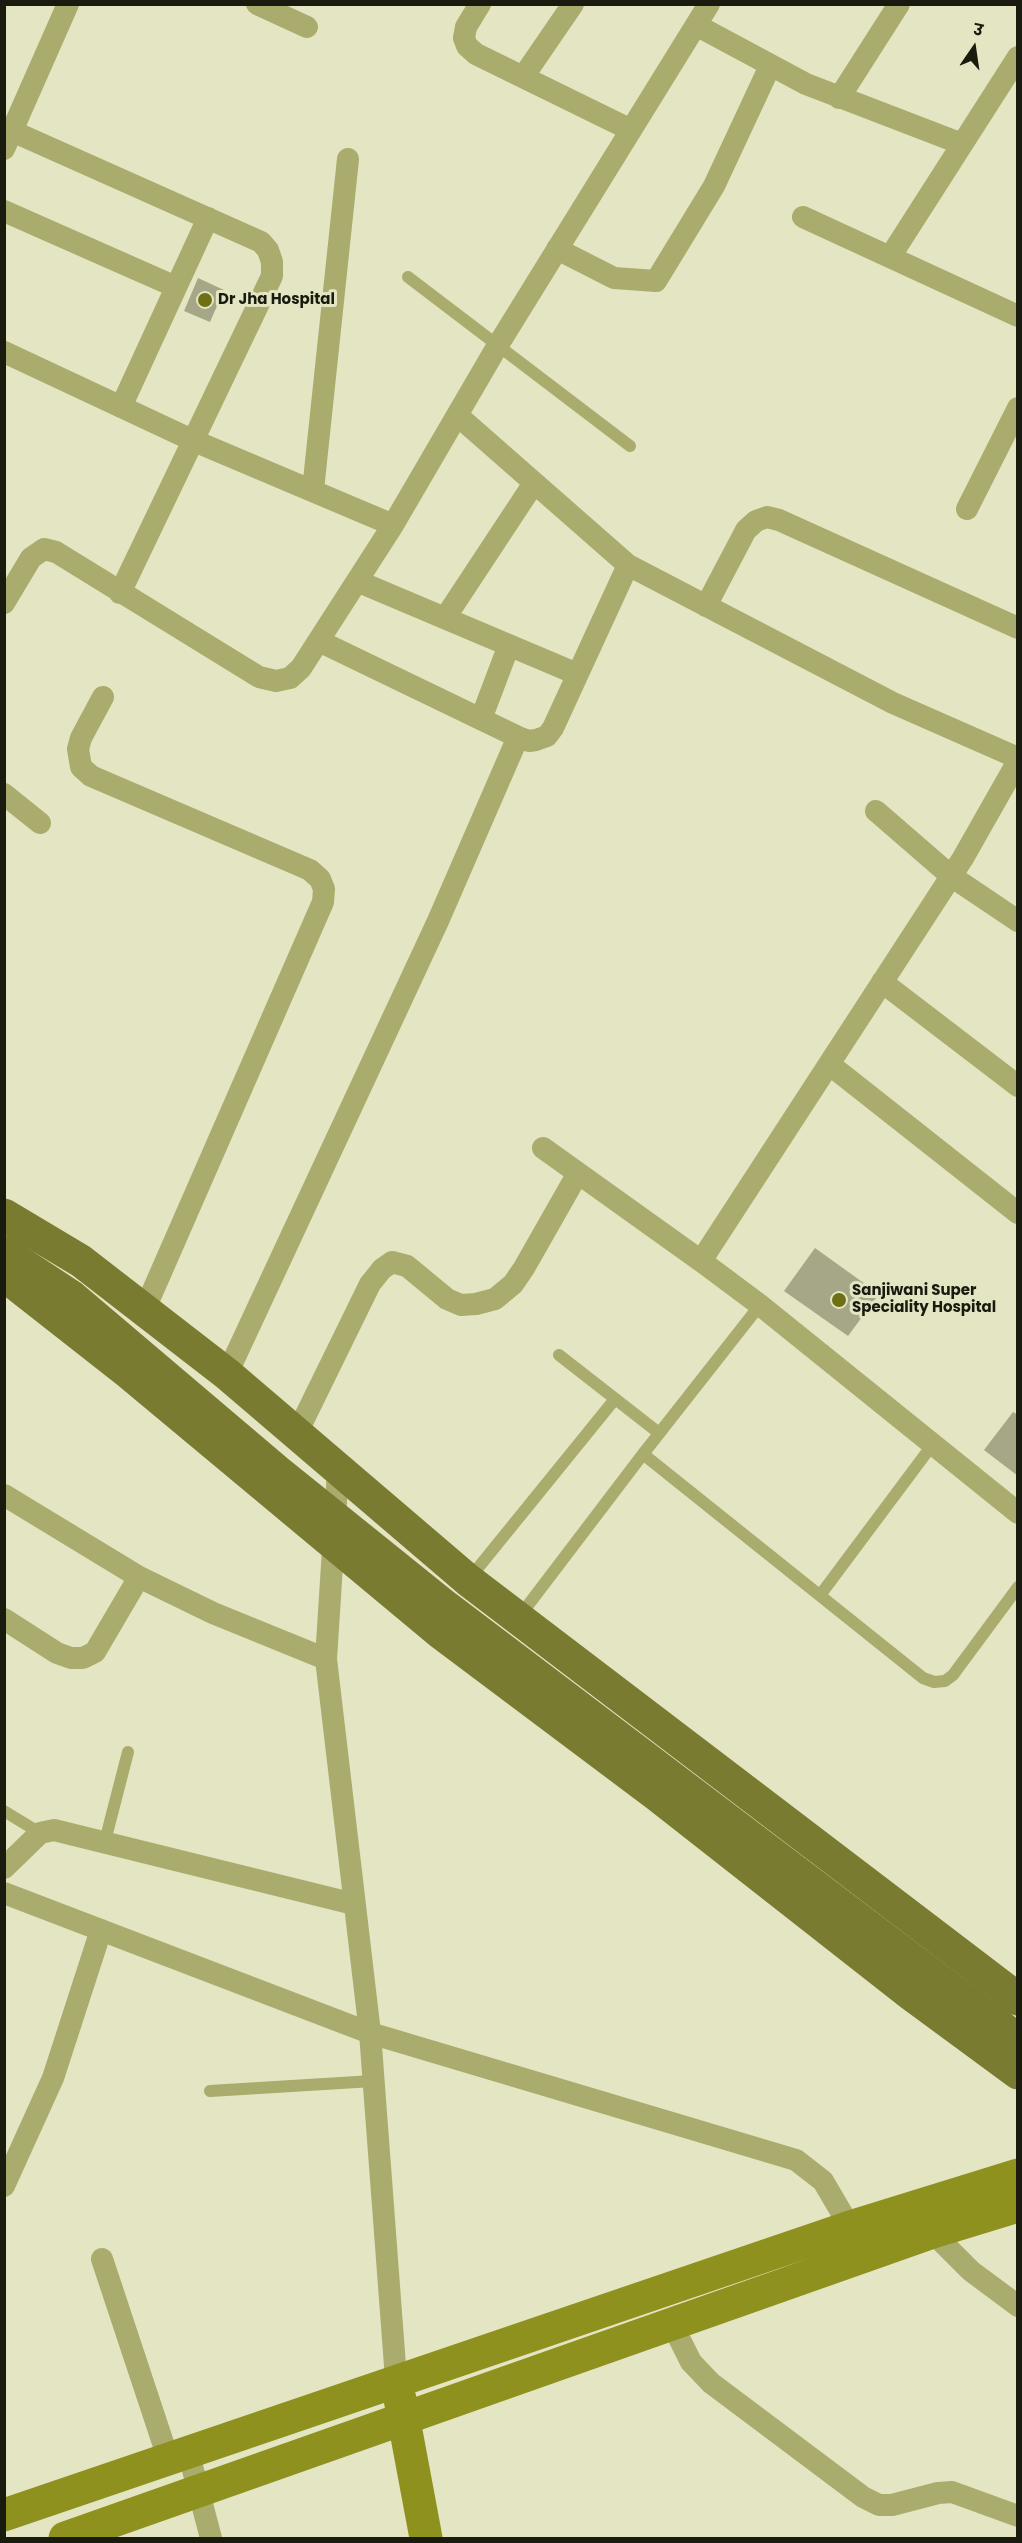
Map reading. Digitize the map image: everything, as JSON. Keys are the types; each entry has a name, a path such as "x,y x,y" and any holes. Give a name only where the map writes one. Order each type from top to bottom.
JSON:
{"main road":[{"path":"4,1215 81,1260 227,1374 468,1580 1017,2000"},
{"path":"4,1252 72,1297 278,1471 446,1607 1017,2040"},
{"path":"4,1275 129,1373 441,1634 599,1752 912,1995 1017,2073"},
{"path":"599,1752 631,1703"},
{"path":"4,2515 396,2379 906,2208 1017,2175"},
{"path":"64,2538 933,2232 1017,2206"},
{"path":"396,2379 426,2538"}],"street":[{"path":"68,4 8,140 208,218 261,242 268,250 273,262 272,276 120,593"},
{"path":"257,4 308,27"},
{"path":"480,4 466,27 464,38 467,46 476,54 631,130"},
{"path":"523,77 573,4"},
{"path":"4,603 31,558 44,549 56,552 259,677 276,681 290,678 302,668 393,525 498,345 709,4"},
{"path":"839,98 899,4"},
{"path":"696,25 770,66 839,98 962,144"},
{"path":"890,257 1017,57"},
{"path":"557,249 614,278 656,280 714,186 770,66"},
{"path":"313,490 348,159"},
{"path":"4,211 176,287"},
{"path":"803,217 1017,316"},
{"path":"121,407 208,218"},
{"path":"7,359 393,525"},
{"path":"967,509 1017,408"},
{"path":"457,415 628,565 893,703 1017,760 951,876 701,1261"},
{"path":"445,618 534,483"},
{"path":"706,606 746,531 756,521 767,517 779,520 1017,628"},
{"path":"319,641 529,741 547,736 553,728 628,565"},
{"path":"357,581 578,674"},
{"path":"481,719 509,645"},
{"path":"102,697 81,738 78,749 81,767 91,776 310,870 320,879 324,889 323,902 144,1311"},
{"path":"227,1374 438,921 518,737"},
{"path":"4,794 40,823"},
{"path":"876,811 951,876 1017,921"},
{"path":"882,982 1017,1086"},
{"path":"829,1064 1017,1213"},
{"path":"543,1148 760,1305 1017,1513"},
{"path":"297,1433 370,1284 382,1269 392,1262 407,1266 447,1299 461,1305 495,1299 513,1284 524,1268 578,1173"},
{"path":"338,1471 326,1659 370,2033 396,2379"},
{"path":"4,1495 139,1577 213,1613 326,1659"},
{"path":"4,1619 57,1653 71,1658 83,1658 95,1652 139,1577"},
{"path":"4,1868 40,1833 54,1830 354,1904"},
{"path":"4,1893 370,2033 796,2160 823,2181 850,2227"},
{"path":"4,2186 53,2078 101,1930"},
{"path":"906,2208 971,2271 1017,2306"},
{"path":"102,2259 178,2455 200,2491 211,2538"},
{"path":"672,2324 691,2362 711,2383 864,2497 879,2505 892,2505 938,2493 952,2492 1017,2516"}],"lane":[{"path":"408,277 630,446"},
{"path":"519,1617 760,1305"},
{"path":"559,1354 659,1433"},
{"path":"468,1580 615,1399"},
{"path":"821,1594 933,1444"},
{"path":"643,1454 821,1594 923,1678 934,1682 945,1682 953,1675 1017,1587"},
{"path":"105,1841 128,1752"},
{"path":"4,1811 40,1833"},
{"path":"210,2091 374,2081"}],"building":[{"path":"198,278 224,290 210,322 184,311"},
{"path":"815,1248 879,1294 848,1336 784,1291"},
{"path":"1013,1412 1018,1415 1018,1476 984,1450"}],"place":[{"name":"Dr Jha Hospital","path":"205,300"},
{"name":"Sanjiwani Super Speciality Hospital","path":"839,1300"}]}
